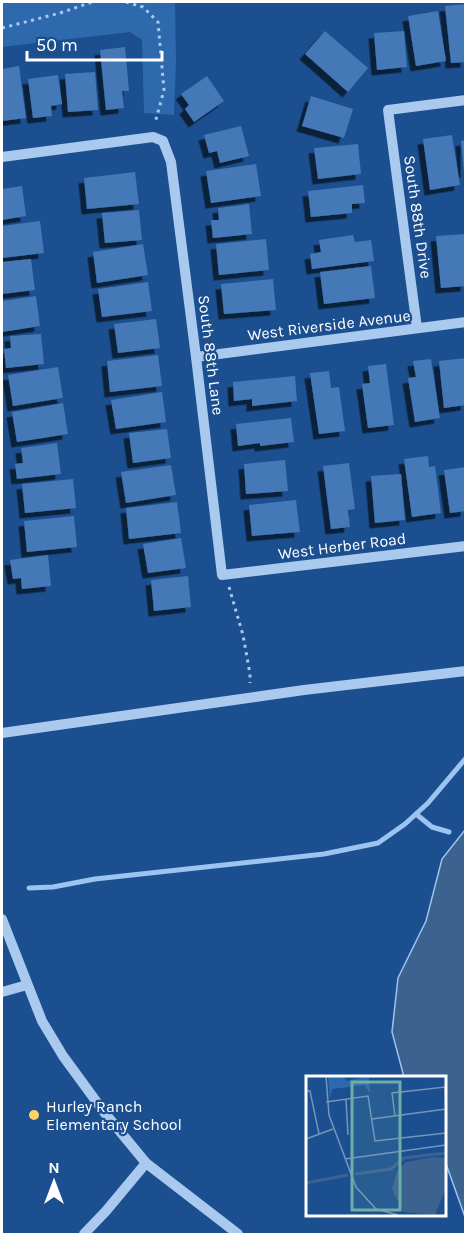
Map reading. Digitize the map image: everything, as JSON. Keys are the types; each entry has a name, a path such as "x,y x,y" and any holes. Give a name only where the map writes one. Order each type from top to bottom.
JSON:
{"street":[{"name":"South 88th Drive","path":"417,328 388,110 465,100"},
{"path":"2,157 158,139"},
{"name":"South 88th Lane","path":"158,139 171,162 222,575"},
{"name":"West Riverside Avenue","path":"196,357 465,321"},
{"name":"West Herber Road","path":"222,575 465,546"},
{"path":"2,733 249,698 465,671"},
{"path":"2,920 42,1021 63,1056 104,1112 146,1164 238,1234"},
{"path":"2,993 27,985"},
{"path":"84,1234 146,1164"}],"path":[{"path":"2,28 92,2"},
{"path":"126,2 143,7 159,22 164,90 158,139"},
{"path":"222,575 231,592 243,635 250,674 249,698"}],"shaded area":[{"path":"2,2 175,2 174,115 144,113 142,40 130,32 2,47"},
{"path":"465,830 465,1217 446,1164 446,1076 404,1076 392,1032 398,978 426,921 442,859"}],"building":[{"path":"466,4 466,62 451,63 445,6"},
{"path":"438,11 446,61 416,66 408,16"},
{"path":"325,31 368,68 348,92 305,54"},
{"path":"404,31 407,67 377,70 374,33"},
{"path":"125,47 129,91 122,91 124,108 106,110 100,50"},
{"path":"19,66 26,118 2,121 2,69"},
{"path":"95,72 98,110 68,112 65,74"},
{"path":"58,75 62,104 51,106 52,116 33,118 28,79"},
{"path":"207,76 224,101 194,122 185,109 189,105 181,94"},
{"path":"311,96 353,109 344,138 302,126"},
{"path":"241,126 249,156 220,163 217,151 209,153 204,135"},
{"path":"452,135 460,185 430,190 423,139"},
{"path":"466,140 466,172 464,172 461,141"},
{"path":"358,144 361,174 318,179 314,148"},
{"path":"256,164 261,196 211,203 206,171"},
{"path":"135,172 139,204 87,209 84,178"},
{"path":"363,185 365,203 352,204 352,213 311,217 308,191"},
{"path":"22,186 26,216 2,220 2,189"},
{"path":"249,204 252,234 213,238 211,220 219,220 218,208"},
{"path":"139,210 142,240 105,243 102,213"},
{"path":"40,221 44,253 2,258 2,226"},
{"path":"466,234 466,286 441,288 436,236"},
{"path":"353,235 355,242 371,240 374,261 312,269 310,254 321,252 319,240"},
{"path":"266,239 269,270 219,275 216,244"},
{"path":"143,244 148,275 97,283 93,252"},
{"path":"31,259 35,290 2,294 2,262"},
{"path":"371,266 375,298 324,304 320,272"},
{"path":"273,279 276,310 224,314 221,284"},
{"path":"148,282 152,311 102,317 98,289"},
{"path":"36,296 40,326 2,332 2,301"},
{"path":"156,319 160,348 118,353 114,324"},
{"path":"41,334 44,364 6,368 4,349 11,348 10,336"},
{"path":"158,355 162,386 110,392 107,361"},
{"path":"466,358 466,405 444,408 439,361"},
{"path":"431,359 440,418 415,422 408,378 416,377 413,361"},
{"path":"386,364 394,425 368,428 362,384 370,383 368,366"},
{"path":"58,367 63,398 13,406 8,375"},
{"path":"329,371 331,388 339,387 345,431 319,434 310,373"},
{"path":"295,376 297,401 252,406 252,399 234,401 233,382"},
{"path":"162,392 166,422 116,429 111,400"},
{"path":"63,403 68,434 17,442 12,412"},
{"path":"291,418 294,442 238,446 236,424"},
{"path":"167,429 171,458 133,463 129,433"},
{"path":"57,443 61,474 17,479 15,464 23,463 21,448"},
{"path":"428,456 429,467 435,466 441,513 412,517 404,459"},
{"path":"285,460 288,491 246,494 244,464"},
{"path":"349,463 355,509 348,510 350,527 331,529 323,466"},
{"path":"171,465 176,495 126,503 121,472"},
{"path":"466,467 466,511 450,513 444,470"},
{"path":"401,474 405,520 375,523 371,476"},
{"path":"73,479 76,508 25,513 22,484"},
{"path":"296,500 300,532 252,536 249,505"},
{"path":"177,502 181,533 129,539 126,508"},
{"path":"74,516 77,547 27,552 24,521"},
{"path":"181,538 186,568 148,573 143,544"},
{"path":"48,555 51,586 22,589 21,578 13,579 10,560"},
{"path":"188,576 191,607 154,611 151,580"}],"waterway":[{"path":"29,888 324,854 378,843 405,824 428,803 466,758"},
{"path":"416,814 432,827 449,832"}],"place":[{"name":"Hurley Ranch Elementary School","path":"34,1115"}]}
